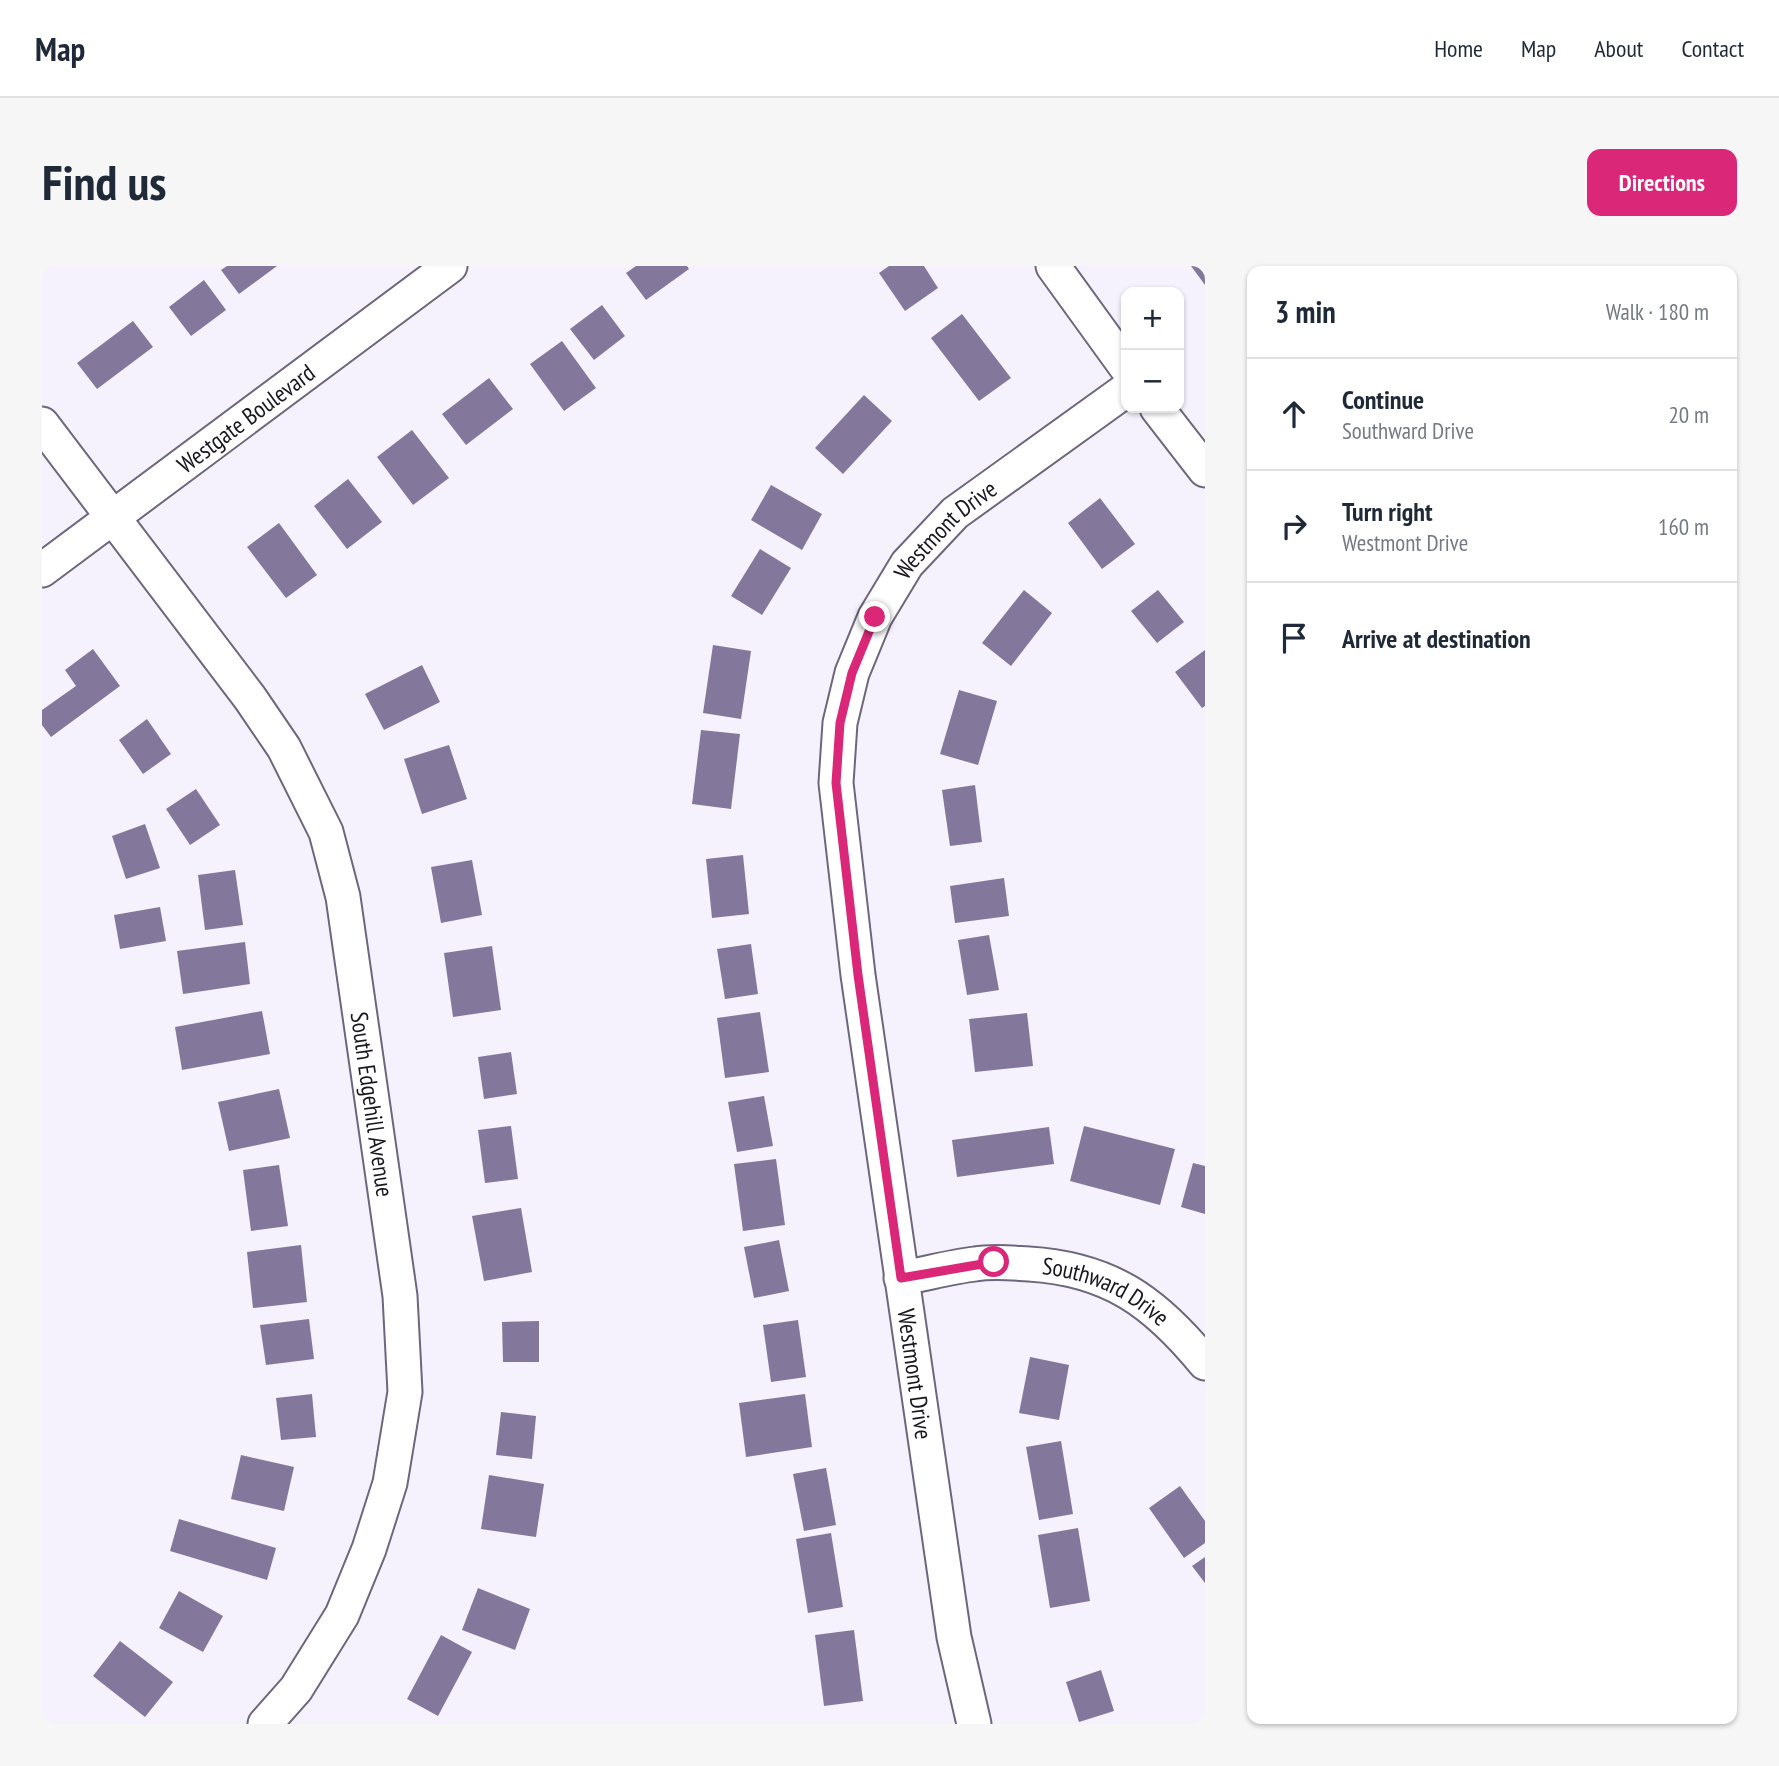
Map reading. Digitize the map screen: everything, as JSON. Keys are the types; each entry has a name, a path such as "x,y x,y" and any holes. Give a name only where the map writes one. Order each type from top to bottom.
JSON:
{"street":[{"name":"Westgate Boulevard","path":"42,570 450,266"},
{"path":"1053,266 1121,360"},
{"name":"Westmont Drive","path":"974,1724 954,1637 858,975 837,793 840,723 852,673 875,617 890,589 932,535 955,513 1121,394"},
{"path":"1161,413 1205,470"},
{"name":"South Edgehill Avenue","path":"42,424 284,748 326,832 343,897 400,1296 405,1392 390,1483 369,1549 342,1615 296,1689 265,1724"},
{"name":"Southward Drive","path":"901,1278 994,1262 1054,1266 1103,1278 1127,1290 1176,1328 1205,1363"}],"building":[{"path":"227,266 277,266 239,294 221,270"},
{"path":"636,266 687,266 689,269 646,300 626,273"},
{"path":"889,266 924,266 938,288 905,311 879,273"},
{"path":"1191,266 1205,266 1205,285"},
{"path":"204,280 226,310 191,336 169,307"},
{"path":"602,305 625,336 594,360 570,329"},
{"path":"962,314 1011,378 979,401 931,338"},
{"path":"133,321 153,347 97,389 77,363"},
{"path":"562,341 596,388 564,411 530,364"},
{"path":"489,378 513,409 466,445 442,414"},
{"path":"864,395 892,421 843,474 815,448"},
{"path":"412,430 449,478 413,505 377,457"},
{"path":"348,479 382,522 347,549 314,506"},
{"path":"771,485 822,514 802,550 751,520"},
{"path":"1100,498 1135,544 1102,569 1068,523"},
{"path":"279,523 317,575 286,598 247,547"},
{"path":"760,549 791,568 762,615 731,596"},
{"path":"1024,590 1052,613 1011,666 982,643"},
{"path":"1158,590 1184,622 1157,643 1131,611"},
{"path":"713,645 751,651 741,719 703,713"},
{"path":"93,649 120,686 51,737 42,725 42,710 76,686 65,670"},
{"path":"1205,650 1205,706 1202,708 1175,672"},
{"path":"422,665 440,702 384,730 365,694"},
{"path":"959,690 997,701 978,765 940,754"},
{"path":"147,719 171,754 143,774 119,740"},
{"path":"701,730 740,734 731,809 692,804"},
{"path":"449,745 467,799 422,814 404,759"},
{"path":"975,785 982,842 950,846 942,790"},
{"path":"196,789 220,825 190,845 166,809"},
{"path":"145,824 160,868 126,879 112,836"},
{"path":"743,855 749,914 712,918 706,859"},
{"path":"472,860 482,915 441,923 431,867"},
{"path":"235,870 243,925 205,930 198,875"},
{"path":"1004,878 1009,916 955,923 950,886"},
{"path":"160,907 166,941 120,949 114,915"},
{"path":"989,935 999,990 967,995 958,940"},
{"path":"245,942 250,984 183,994 177,951"},
{"path":"751,944 758,994 725,999 717,949"},
{"path":"492,946 501,1010 453,1017 444,953"},
{"path":"262,1011 270,1054 182,1070 175,1027"},
{"path":"760,1012 769,1072 725,1078 717,1018"},
{"path":"1027,1013 1033,1066 975,1072 969,1019"},
{"path":"511,1052 517,1094 484,1099 478,1057"},
{"path":"279,1089 290,1138 229,1151 218,1102"},
{"path":"764,1096 773,1146 737,1152 728,1102"},
{"path":"511,1126 518,1179 485,1183 478,1130"},
{"path":"1084,1126 1175,1149 1160,1205 1070,1181"},
{"path":"1049,1127 1054,1164 957,1177 952,1140"},
{"path":"776,1159 785,1225 743,1231 734,1164"},
{"path":"1193,1163 1205,1166 1205,1214 1181,1207"},
{"path":"279,1165 288,1226 251,1231 243,1170"},
{"path":"521,1208 532,1272 484,1281 472,1216"},
{"path":"779,1240 789,1291 754,1298 744,1247"},
{"path":"301,1245 307,1302 253,1308 247,1252"},
{"path":"309,1319 314,1359 266,1365 260,1325"},
{"path":"798,1320 806,1377 771,1382 763,1325"},
{"path":"539,1321 539,1362 503,1362 502,1322"},
{"path":"1030,1357 1069,1365 1059,1420 1019,1413"},
{"path":"312,1394 316,1437 281,1440 276,1398"},
{"path":"805,1394 812,1447 746,1457 739,1403"},
{"path":"501,1412 536,1416 532,1459 496,1455"},
{"path":"1061,1441 1073,1514 1039,1520 1026,1447"},
{"path":"241,1455 294,1467 284,1511 231,1499"},
{"path":"826,1468 836,1525 804,1531 793,1474"},
{"path":"489,1475 544,1484 536,1537 481,1529"},
{"path":"1180,1486 1205,1521 1205,1543 1184,1558 1149,1508"},
{"path":"179,1519 276,1548 267,1580 170,1551"},
{"path":"1078,1528 1090,1601 1050,1608 1038,1535"},
{"path":"831,1533 843,1607 808,1613 796,1539"},
{"path":"1205,1557 1205,1583 1192,1566"},
{"path":"478,1588 530,1609 515,1650 462,1630"},
{"path":"179,1591 223,1616 203,1652 159,1628"},
{"path":"854,1630 863,1701 824,1706 815,1635"},
{"path":"441,1635 472,1652 438,1716 407,1699"},
{"path":"120,1641 173,1682 145,1717 93,1676"},
{"path":"1101,1670 1114,1711 1079,1722 1066,1682"}],"route":[{"path":"875,617 852,673 840,723 836,783 858,975 901,1278 994,1262"}]}
